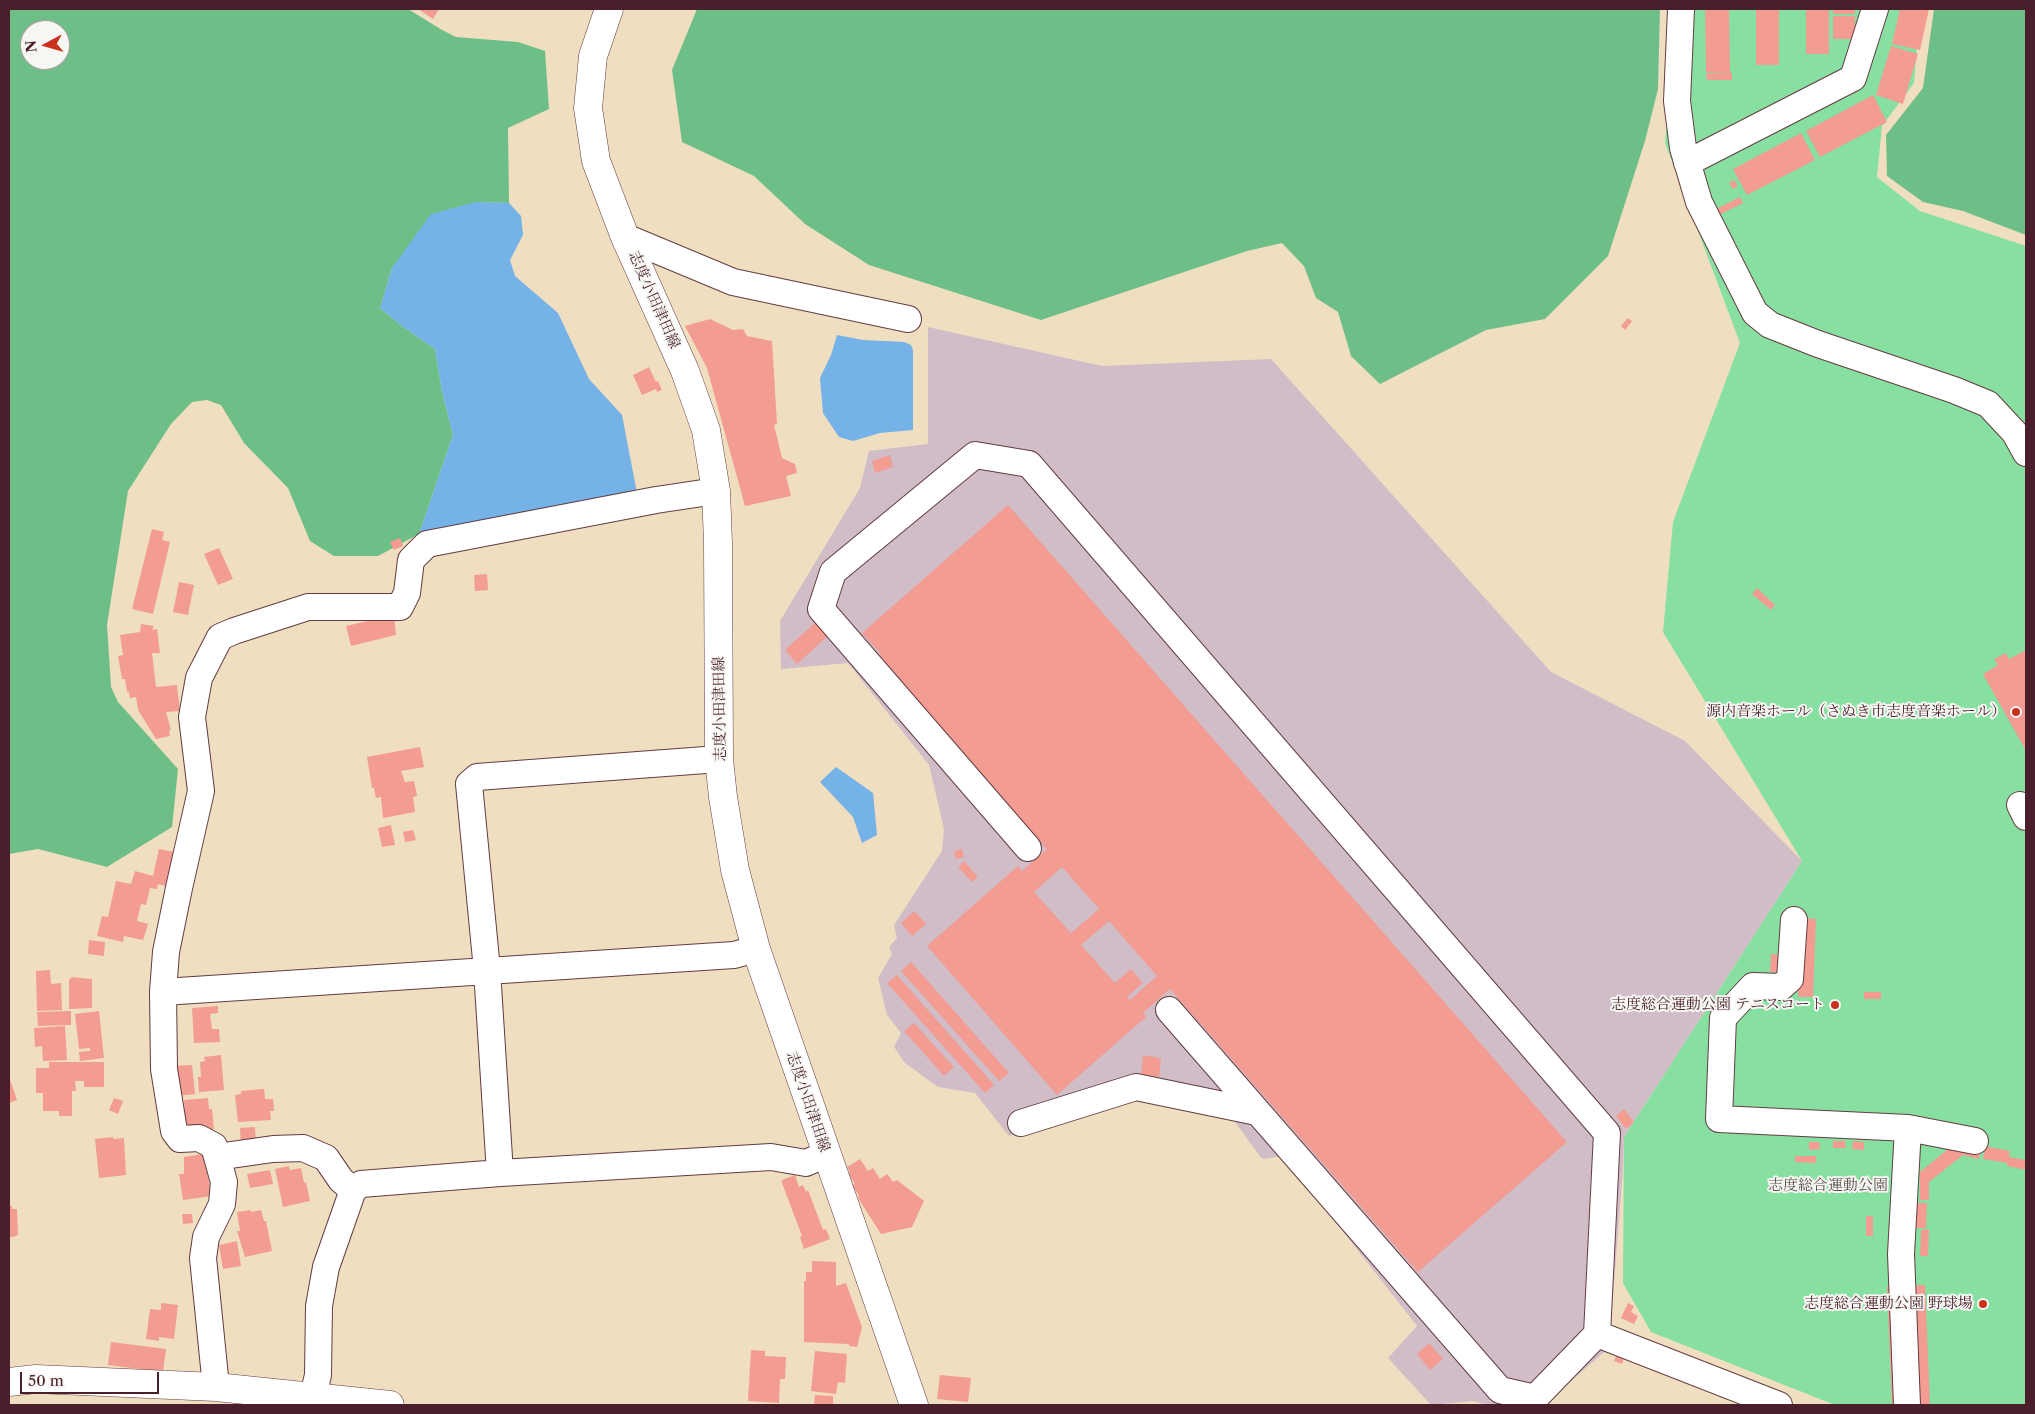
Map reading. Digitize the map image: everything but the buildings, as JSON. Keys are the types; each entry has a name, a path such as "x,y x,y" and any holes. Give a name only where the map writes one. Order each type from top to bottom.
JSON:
{"main road":[{"name":"志度小田津田線","path":"609,9 593,56 588,108 596,161 625,237 685,371 706,430 716,491 719,759 736,870 756,950 914,1405"},
{"path":"9,1382 36,1379 216,1387 309,1401 390,1405"}],"street":[{"path":"1681,9 1677,101 1683,148 1699,202 1756,313 1770,325 1818,344 1954,390 1988,404 2015,433 2026,453"},
{"path":"1687,163 1853,78 1875,9"},
{"path":"625,237 733,282 908,319"},
{"path":"1028,848 821,609 832,572 975,455 1029,464 1607,1133 1597,1334 1535,1398 1500,1390 1169,1010"},
{"path":"216,1387 203,1258 206,1237 222,1204 224,1182 214,1146 199,1138 180,1139 174,1131 164,1069 162,992 166,952 201,791 192,717 199,678 220,637 308,607 400,606 407,593 411,560 427,544 656,500 716,491"},
{"path":"500,1173 487,970 469,784 477,777 719,759"},
{"path":"1794,920 1790,979 1781,987 1753,986 1723,1018 1719,1119 1908,1128 1975,1142"},
{"path":"162,992 734,955 756,950"},
{"path":"1021,1123 1136,1087 1258,1112"},
{"path":"1908,1128 1901,1254 1908,1405"},
{"path":"217,1157 273,1149 303,1148 326,1158 341,1180 353,1190"},
{"path":"309,1401 318,1375 319,1306 326,1267 353,1190 362,1184 500,1173 771,1157 806,1164 826,1154"},
{"path":"1597,1334 1779,1405"}],"shaded area":[{"path":"928,327 1102,366 1271,359 1551,672 1685,741 1802,861 1624,1137 1609,1348 1544,1404 1488,1405 1473,1401 1431,1405 1388,1358 1417,1326 1284,1156 1262,1159 1229,1114 1134,1098 1009,1136 975,1093 938,1087 905,1063 894,1047 901,1033 887,1015 878,978 892,954 889,947 897,938 894,925 942,851 944,829 929,765 848,663 781,669 780,621 860,488 869,451 928,444"}],"green space":[{"path":"9,9 408,9 456,37 518,42 545,51 549,109 508,128 509,203 476,202 392,268 380,308 435,349 442,391 453,435 419,534 378,556 334,556 310,541 288,488 244,443 221,405 207,400 192,402 171,424 128,491 107,625 111,687 118,702 178,769 172,827 107,867 38,849 9,854"},
{"path":"697,9 1660,9 1658,89 1645,141 1608,256 1545,319 1486,330 1380,384 1351,356 1338,312 1316,298 1304,266 1282,243 1247,251 1041,320 869,265 805,224 754,176 682,142 672,70"},
{"name":"志度総合運動公園","path":"1676,9 1920,9 1914,83 1882,126 1877,177 1920,211 2026,246 2026,1405 1835,1405 1651,1332 1623,1283 1624,1137 1802,861 1663,632 1673,522 1740,343 1665,143"},
{"path":"1934,9 2026,9 2026,235 1963,211 1923,202 1887,176 1886,135 1923,88"}],"water":[{"path":"476,202 509,203 521,216 523,235 510,260 515,276 558,313 589,379 622,415 637,493 419,534 453,435 442,391 435,349 380,308 392,268 431,214"},
{"path":"837,335 863,340 904,342 911,345 913,350 913,430 880,433 853,441 839,437 823,413 820,378 831,355"},
{"path":"836,767 873,793 877,835 862,843 853,817 820,782"}],"place":[{"name":"源内音楽ホール（さぬき市志度音楽ホール）","path":"2016,712"},
{"name":"志度総合運動公園 テニスコート","path":"1835,1005"},
{"name":"志度総合運動公園 野球場","path":"1983,1304"}]}
